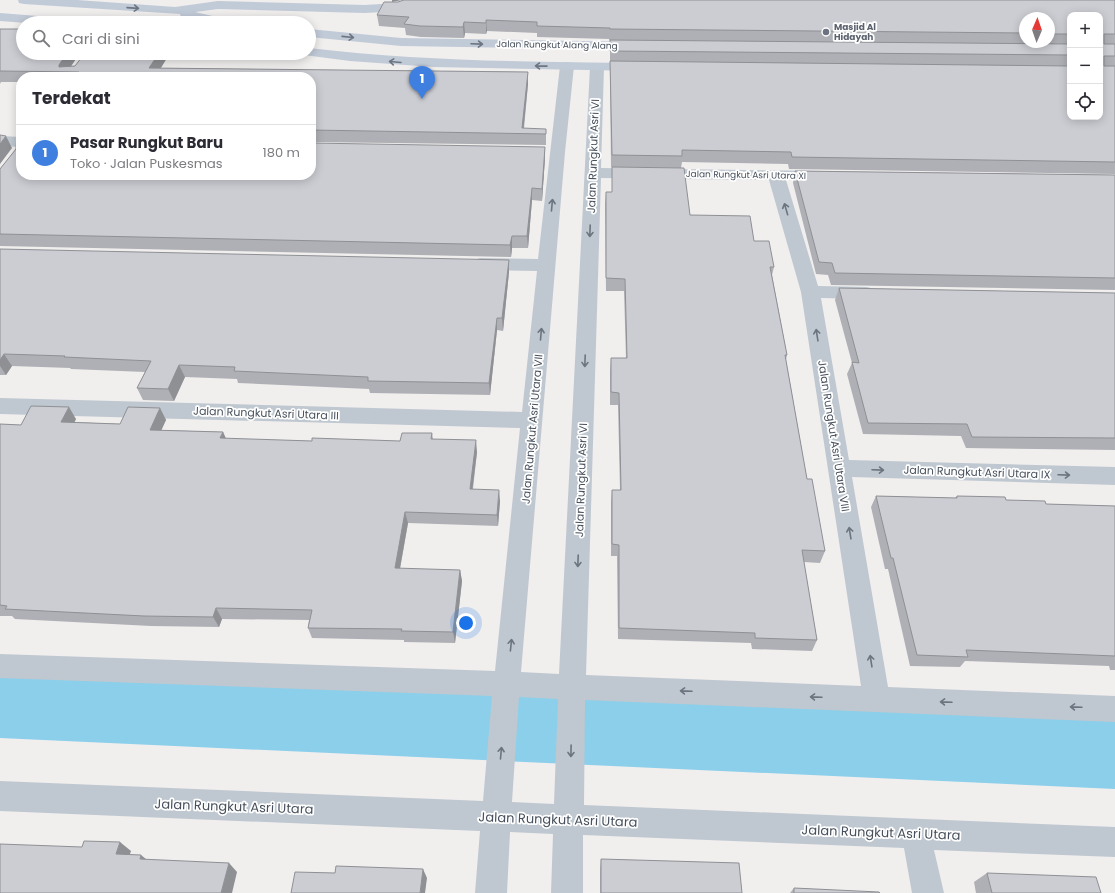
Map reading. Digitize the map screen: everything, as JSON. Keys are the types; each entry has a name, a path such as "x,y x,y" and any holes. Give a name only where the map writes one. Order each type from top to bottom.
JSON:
{"street":[{"path":"24,0 175,11 193,16"},
{"path":"175,11 218,5 365,8 399,7 423,0"},
{"path":"258,16 267,6"},
{"path":"0,17 16,18"},
{"name":"Jalan Rungkut Alang Alang","path":"316,33 401,42 502,45 651,46"},
{"path":"434,63 445,59 450,53 448,48 440,43"},
{"path":"497,66 492,61 491,55 495,49 502,45"},
{"name":"Jalan Rungkut Alang Alang","path":"316,53 398,62 497,66 651,67"},
{"name":"Jalan Rungkut Asri Utara VII","path":"497,804 547,266 549,152 567,66"},
{"name":"Jalan Rungkut Asri VI","path":"567,893 572,699 597,67"},
{"path":"0,141 16,147"},
{"name":"Jalan Rungkut Asri Utara XI","path":"592,173 839,176"},
{"name":"Jalan Rungkut Asri Utara VIII","path":"776,176 810,292 877,700"},
{"path":"460,263 547,266"},
{"path":"810,292 888,294"},
{"name":"Jalan Rungkut Asri Utara III","path":"0,406 533,420"},
{"name":"Jalan Rungkut Asri Utara IX","path":"839,468 1115,476"},
{"path":"0,666 506,697 572,699 877,700 1115,709"},
{"name":"Jalan Rungkut Asri Utara","path":"0,796 497,804 570,808 916,834 1115,842"},
{"path":"491,893 497,804"},
{"path":"916,834 928,893"}],"building":[{"path":"404,0 1115,0 1115,34 1104,34 1104,44 1115,44 1115,56 1104,56 1104,66 1115,66 1115,162 792,157 791,152 682,150 682,156 612,155 610,61 1067,66 1067,120 1103,120 1103,12 1067,12 1067,34 1055,34 1055,12 1019,12 1019,33 610,29 537,26 537,22 486,20 486,23 464,22 463,27 420,26 404,24 409,17 377,15 384,2 398,2"},
{"path":"0,29 16,29 16,60 62,60 59,67 75,66 80,60 154,60 149,68 528,72 522,128 546,129 546,134 316,130 316,72 0,71"},
{"path":"610,40 1019,44 1019,48 1055,48 1055,44 1067,44 1067,55 610,51"},
{"path":"0,135 6,136 0,144"},
{"path":"316,143 545,147 542,189 532,188 527,236 512,236 510,245 0,234 0,169 16,149 16,180 316,180"},
{"path":"612,167 684,168 690,215 750,216 754,241 769,241 774,267 770,267 787,355 785,355 807,479 812,479 825,551 802,550 817,640 755,638 755,633 619,628 619,545 612,544 612,490 621,490 619,393 611,392 611,358 627,358 625,279 606,278 606,192 612,192"},
{"path":"795,171 1115,175 1115,278 835,273 832,263 819,262"},
{"path":"0,249 509,260 502,318 497,318 489,383 368,381 368,377 234,371 235,367 179,365 168,389 137,388 151,361 4,354 0,360"},
{"path":"839,288 1115,293 1115,438 972,437 967,424 868,423 852,362 859,363"},
{"path":"31,406 69,407 61,422 120,424 128,407 160,408 150,430 223,432 220,438 312,441 312,438 400,441 402,433 432,433 431,439 476,440 470,489 499,490 497,515 405,512 395,568 460,570 453,632 401,631 402,629 308,628 312,610 216,608 213,617 144,616 5,609 7,606 0,605 0,424 21,425"},
{"path":"876,496 957,498 957,496 1005,497 1006,500 1045,501 1046,504 1115,506 1115,656 966,650 968,657 917,655"},
{"path":"84,841 120,842 116,854 141,855 140,859 229,863 221,893 0,893 0,844 82,847"},
{"path":"601,859 739,863 742,893 601,893"},
{"path":"336,866 423,869 420,893 291,893 295,872 335,873"},
{"path":"987,873 1096,877 1101,893 992,893"},
{"path":"794,888 879,892 880,893 794,893"}],"waterway":[{"path":"0,703 1115,752"}],"place":[{"name":"Masjid Al Hidayah","path":"826,32"},
{"name":"Pasar Rungkut Baru","path":"422,99"}]}
